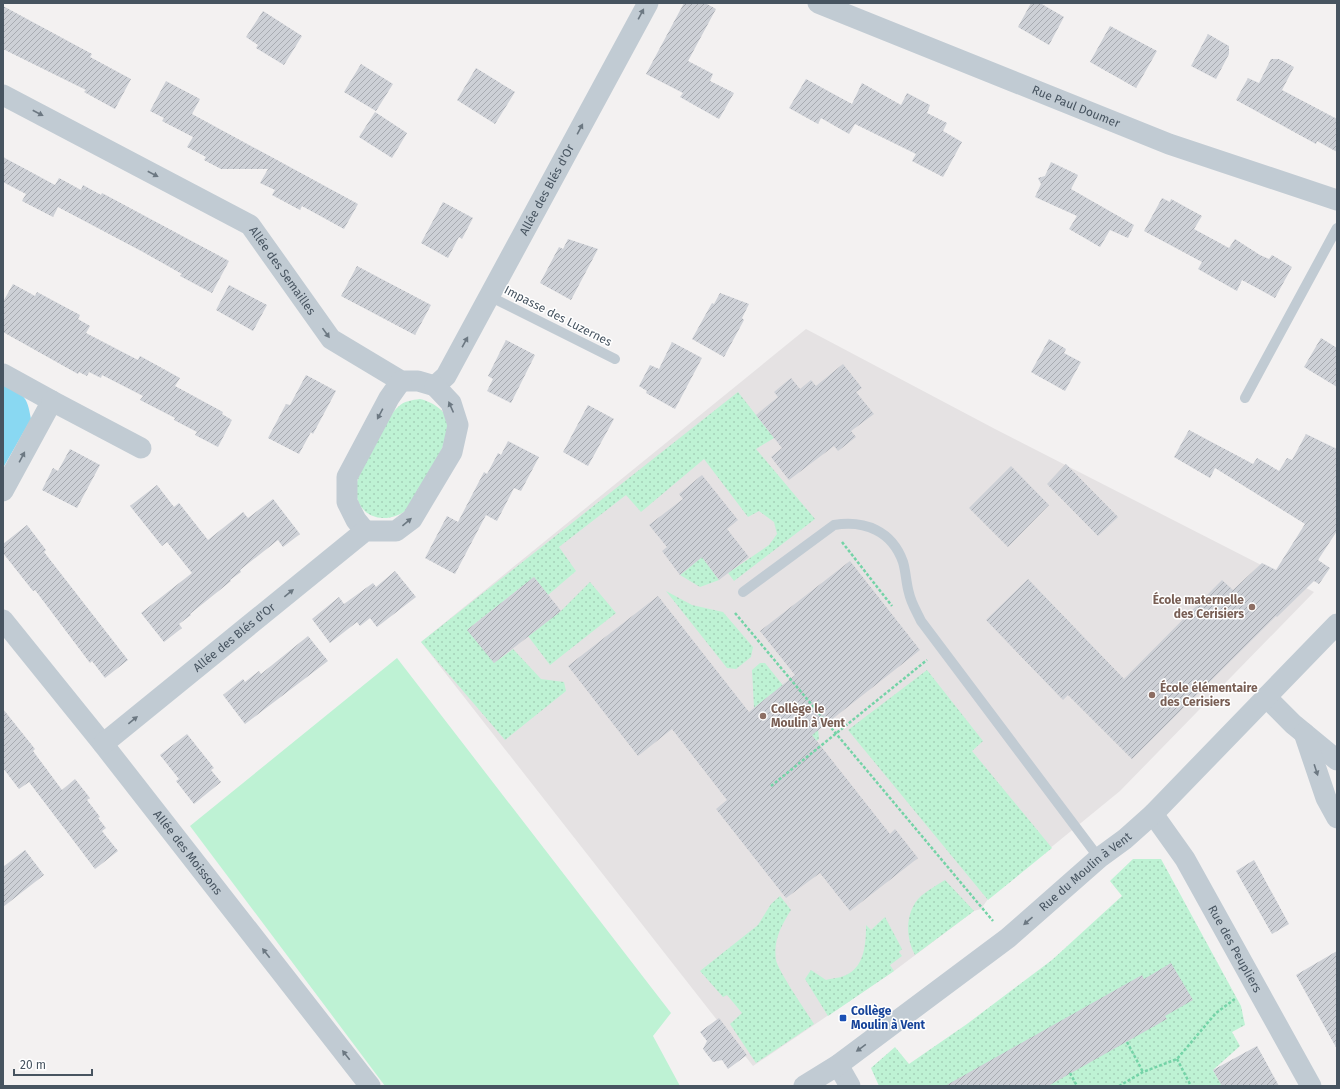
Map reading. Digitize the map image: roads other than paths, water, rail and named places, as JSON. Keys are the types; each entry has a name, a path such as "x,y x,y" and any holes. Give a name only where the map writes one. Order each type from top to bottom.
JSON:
{"street":[{"name":"Allée des Blés d'Or","path":"440,381 489,296 648,3"},
{"name":"Rue Paul Doumer","path":"818,3 1169,144 1337,200"},
{"name":"Allée des Semailles","path":"3,95 250,225 331,339 401,381 440,381"},
{"path":"3,374 141,448"},
{"path":"401,381 389,398 347,477 348,502 356,520 365,531 396,531 412,519 452,452 458,425 451,403 440,381"},
{"path":"3,491 52,401"},
{"name":"Allée des Blés d'Or","path":"103,744 365,531"},
{"name":"Allée des Moissons","path":"3,620 103,744 370,1086"},
{"name":"Rue du Moulin à Vent","path":"804,1086 838,1065 1008,938 1099,858 1125,839 1153,814 1337,624"},
{"path":"1266,697 1304,733 1337,760"},
{"path":"1304,733 1326,798 1337,818"},
{"name":"Rue des Peupliers","path":"1153,814 1184,859 1311,1086"},
{"path":"838,1065 850,1086"}],"lane":[{"path":"1245,398 1337,228"},
{"name":"Impasse des Luzernes","path":"489,296 615,359"},
{"path":"743,592 834,525 850,522 870,527 889,538 903,562 909,594 921,621 1099,858"}],"water":[{"path":"3,385 16,391 26,400 31,419 3,468"}],"place":[{"name":"École maternelle des Cerisiers","path":"1252,607"},
{"name":"École élémentaire des Cerisiers","path":"1152,695"},
{"name":"Collège le Moulin à Vent","path":"763,716"},
{"name":"Collège Moulin à Vent","path":"843,1018"}]}
